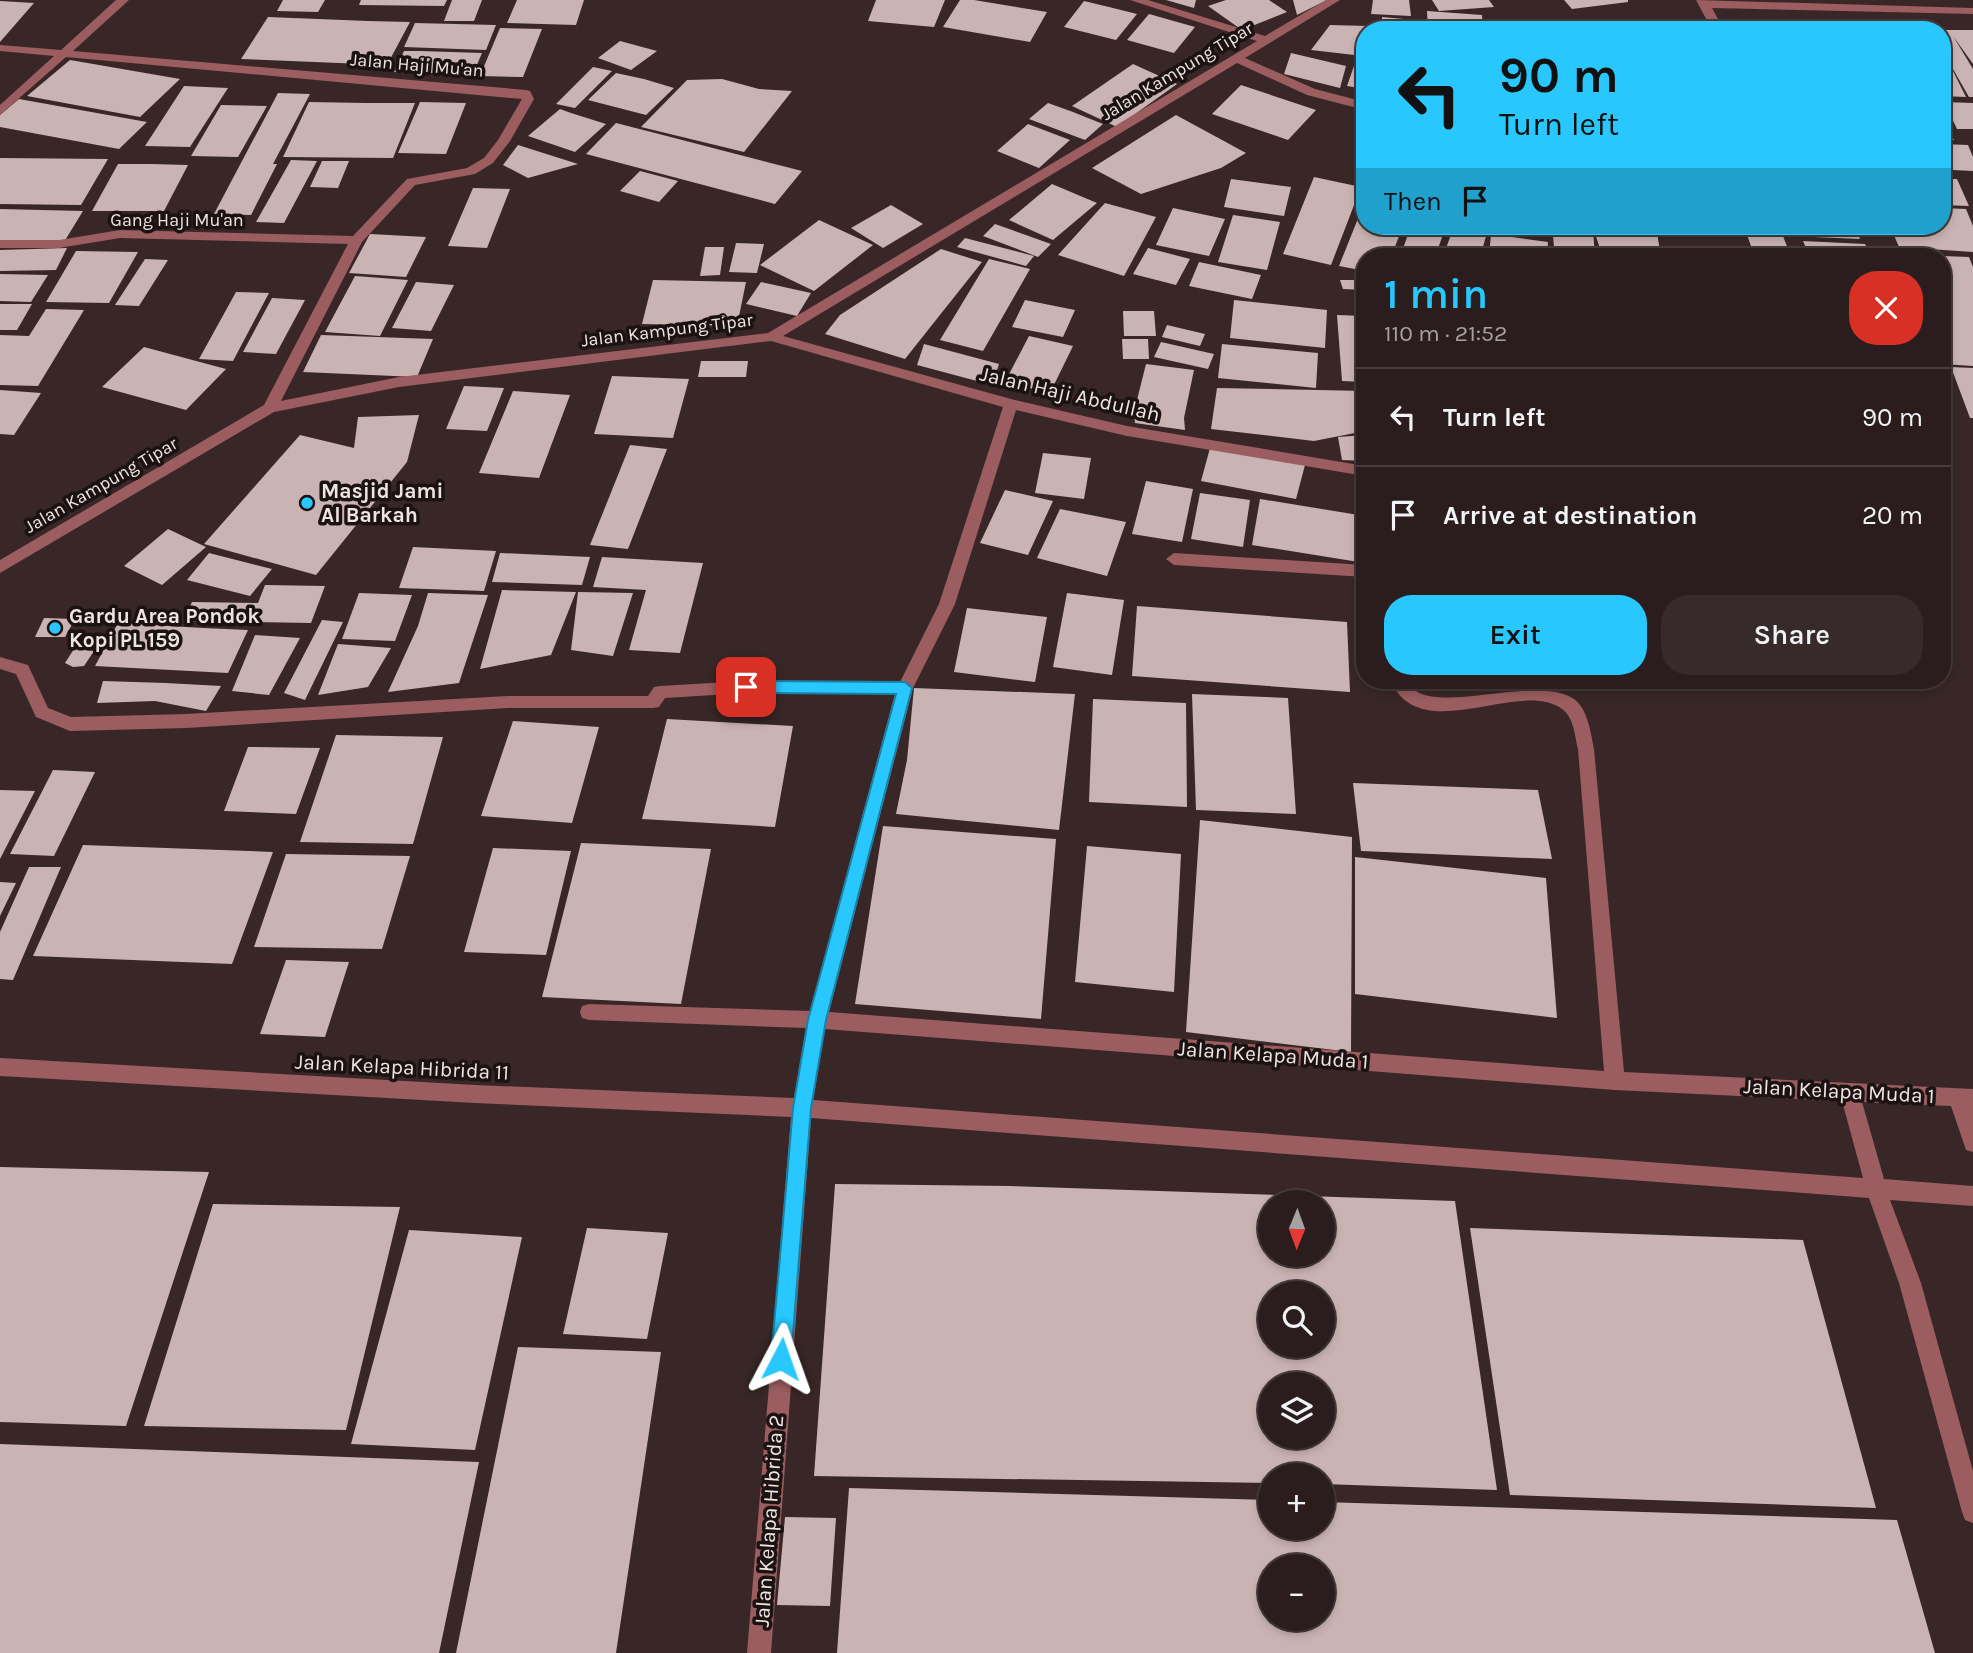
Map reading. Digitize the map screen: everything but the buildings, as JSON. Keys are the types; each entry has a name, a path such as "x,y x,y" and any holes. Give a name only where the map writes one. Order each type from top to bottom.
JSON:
{"street":[{"path":"0,111 122,0"},
{"path":"1136,0 1265,40"},
{"name":"Jalan Kampung Tipar","path":"0,567 270,408 399,383 771,337 1334,0"},
{"path":"1703,2 1973,11"},
{"path":"1703,2 1713,21"},
{"path":"0,48 65,52"},
{"name":"Jalan Haji Mu'an","path":"65,52 526,94 528,99 487,164 470,172 422,178 411,182 356,240"},
{"path":"1235,58 1311,92 1356,104"},
{"name":"Gang Haji Mu'an","path":"0,244 59,244 120,234 356,240"},
{"path":"270,408 356,240"},
{"name":"Jalan Haji Abdullah","path":"771,337 1011,404 1126,432 1356,470"},
{"name":"Jalan Kelapa Hibrida 2","path":"759,1653 802,1108 817,1020 905,688 947,604 1011,404"},
{"path":"1174,559 1356,570"},
{"path":"0,663 22,669 42,712 70,724 186,721 508,702 653,702 660,692 746,687 905,688"},
{"path":"1404,689 1407,694 1424,702 1536,696 1556,699 1569,705 1577,716 1586,750 1615,1081"},
{"name":"Jalan Kelapa Muda 1","path":"589,1012 817,1020 1615,1081 1965,1097"},
{"name":"Jalan Kelapa Hibrida 11","path":"0,1067 475,1094 802,1108"},
{"path":"1849,1090 1876,1189 1910,1283 1973,1512"},
{"path":"1965,1097 1973,1143"},
{"path":"802,1108 1973,1196"}],"place":[{"name":"Masjid Jami Al Barkah","path":"307,503"},
{"name":"Gardu Area Pondok Kopi PL 159","path":"55,628"}],"route":[{"path":"746,687 905,688 817,1020 802,1108 781,1359"}]}
